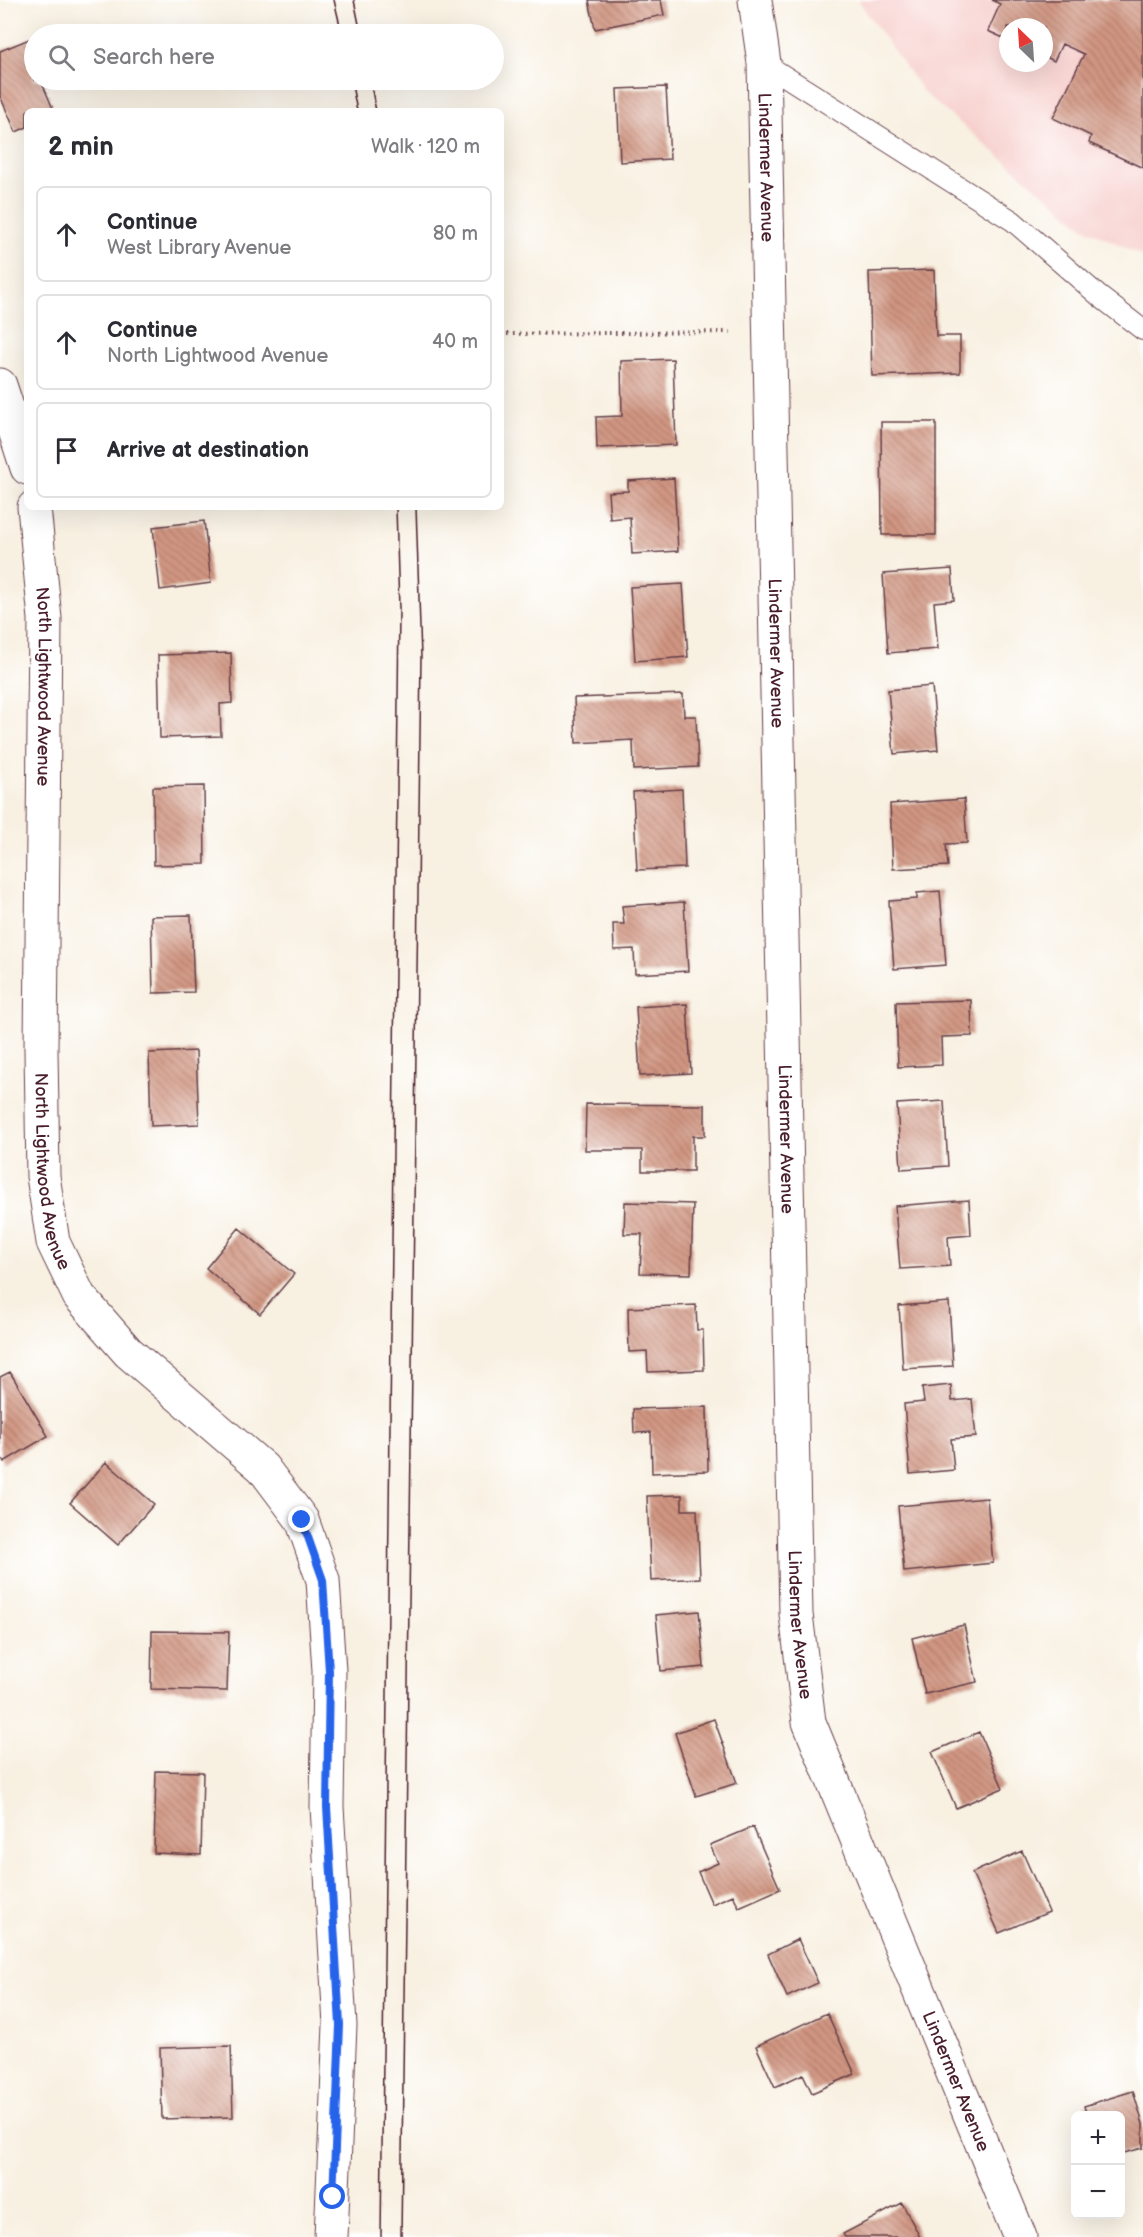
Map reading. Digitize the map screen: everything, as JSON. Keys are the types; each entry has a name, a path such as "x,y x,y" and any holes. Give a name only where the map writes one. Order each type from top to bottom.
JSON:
{"street":[{"name":"Lindermer Avenue","path":"755,0 764,63 796,1614 809,1722 1020,2237"},
{"path":"0,385 24,459"},
{"name":"North Lightwood Avenue","path":"34,510 45,619 41,1050 43,1176 53,1242 79,1296 128,1352 263,1468 302,1520 323,1580 329,1671 327,1807 340,2025 331,2237"}],"lane":[{"path":"764,63 1013,221 1099,297 1143,330"}],"path":[{"path":"504,334 770,332"}],"shaded area":[{"path":"859,0 1143,0 1143,256 1085,228 924,93"}],"building":[{"path":"589,0 661,0 664,15 595,29"},
{"path":"992,0 1143,0 1143,168 1089,143 1091,136 1053,118 1084,54 1062,44 1053,60 1053,18 999,18 999,36 988,31 1000,4"},
{"path":"24,41 24,90 45,90 53,108 24,108 24,128 16,132 0,96 0,51"},
{"path":"666,87 670,159 620,162 617,89"},
{"path":"934,270 936,336 960,336 960,373 872,376 869,272"},
{"path":"673,359 676,445 597,448 596,417 622,416 621,361"},
{"path":"881,422 936,422 936,535 882,535"},
{"path":"674,478 678,551 632,554 630,517 610,519 608,492 628,491 628,481"},
{"path":"204,521 211,583 160,590 153,527"},
{"path":"952,569 954,600 934,602 938,649 888,653 883,574"},
{"path":"683,584 688,657 635,661 630,587"},
{"path":"231,653 232,703 220,704 221,736 160,738 158,655"},
{"path":"932,686 938,750 894,754 888,690"},
{"path":"683,694 684,716 696,716 698,767 634,770 633,740 576,743 574,698"},
{"path":"204,786 205,864 154,865 153,787"},
{"path":"682,789 685,868 637,870 633,792"},
{"path":"964,799 967,843 946,844 948,866 893,869 890,804"},
{"path":"940,891 946,965 894,969 889,901 917,899 917,893"},
{"path":"684,902 688,971 635,974 634,949 614,950 613,924 624,924 622,906"},
{"path":"191,915 194,992 153,993 151,916"},
{"path":"971,1000 972,1036 941,1037 942,1065 898,1067 896,1002"},
{"path":"687,1004 691,1073 640,1076 636,1007"},
{"path":"196,1051 199,1124 151,1126 149,1053"},
{"path":"944,1101 948,1166 901,1169 897,1104"},
{"path":"586,1104 705,1105 705,1136 693,1136 693,1171 642,1171 642,1150 585,1150"},
{"path":"969,1200 971,1235 948,1237 950,1266 900,1269 895,1206"},
{"path":"625,1202 693,1204 691,1274 640,1273 642,1234 624,1234"},
{"path":"239,1228 294,1274 260,1314 206,1268"},
{"path":"949,1302 953,1366 903,1369 899,1306"},
{"path":"696,1305 697,1330 703,1330 704,1370 648,1372 647,1351 629,1352 628,1308"},
{"path":"10,1372 48,1436 4,1462 0,1455 0,1377"},
{"path":"951,1385 952,1401 972,1399 976,1437 951,1439 954,1470 910,1474 904,1404 924,1402 922,1388"},
{"path":"707,1407 708,1471 652,1473 651,1432 634,1433 633,1409"},
{"path":"106,1462 154,1504 118,1545 70,1503"},
{"path":"682,1495 682,1510 697,1510 700,1578 651,1581 647,1496"},
{"path":"987,1498 993,1563 904,1572 898,1506"},
{"path":"699,1611 704,1667 661,1671 656,1615"},
{"path":"964,1625 977,1682 925,1694 912,1638"},
{"path":"152,1631 229,1632 227,1691 151,1689"},
{"path":"714,1719 737,1783 696,1796 675,1733"},
{"path":"979,1732 1003,1788 956,1808 932,1752"},
{"path":"156,1771 203,1772 201,1855 154,1853"},
{"path":"753,1827 780,1889 739,1907 733,1895 712,1904 698,1872 718,1863 710,1845"},
{"path":"1022,1851 1049,1912 999,1933 972,1873"},
{"path":"798,1939 818,1983 787,1997 768,1954"},
{"path":"827,2013 855,2074 812,2093 803,2074 775,2087 756,2046"},
{"path":"231,2046 233,2117 162,2119 160,2048"},
{"path":"1133,2091 1143,2124 1143,2148 1125,2153 1125,2111 1086,2111 1084,2106"},
{"path":"902,2203 920,2237 845,2237 843,2234"}],"tram line":[{"path":"334,0 340,24"},
{"path":"354,0 359,24"},
{"path":"353,90 356,108"},
{"path":"372,90 375,108"},
{"path":"381,2237 399,609 396,510"},
{"path":"401,2237 421,657 416,510"}],"route":[{"path":"302,1520 323,1580 329,1671 327,1807 340,2025 333,2197"}]}
